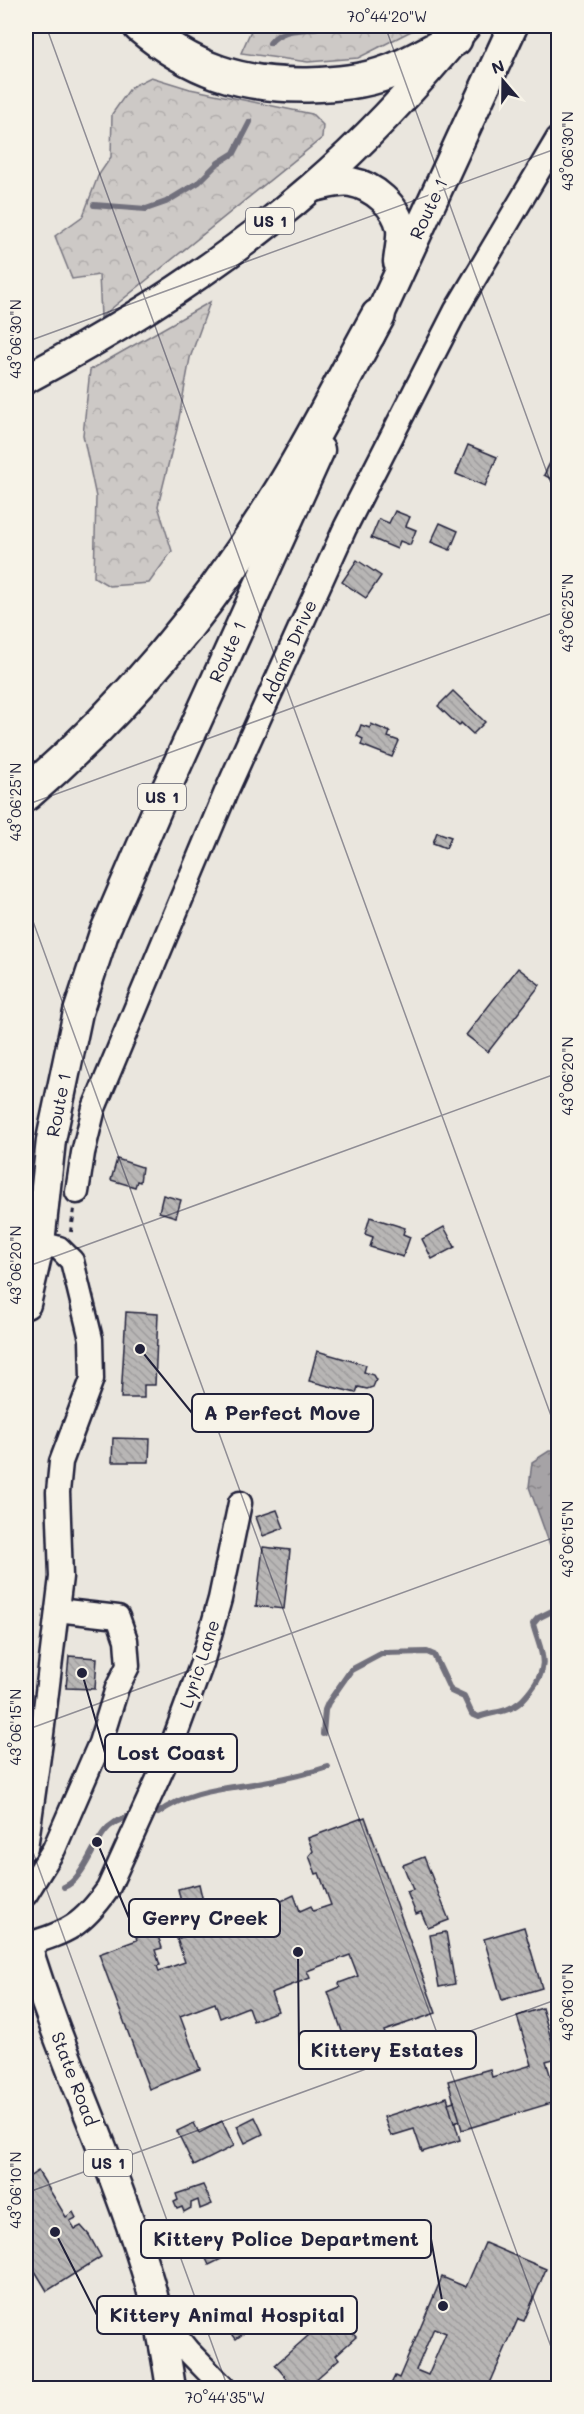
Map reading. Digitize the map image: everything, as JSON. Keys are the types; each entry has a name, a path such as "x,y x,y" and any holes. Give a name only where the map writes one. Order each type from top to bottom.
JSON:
{"highway":[{"path":"140,26 186,57 212,70 238,79 273,85 342,84 389,72 460,32"},
{"path":"37,784 102,722 152,668 196,614 245,547 278,498 378,316"}],"main road":[{"name":"Route 1","path":"26,1304 40,1243 51,1140 78,1012 104,933 159,805 344,397 378,316 513,26"},
{"name":"US 1","path":"32,375 85,348 182,287 313,187 392,110 460,32"},
{"path":"313,187 349,182 368,188 381,197 394,213 401,229 397,279"},
{"name":"State Road","path":"26,1944 65,2057 115,2180 145,2267 158,2314 171,2388"}],"street":[{"name":"Adams Drive","path":"77,1192 94,1108 226,792 345,528 456,310 558,138"},
{"path":"26,1848 61,1577 58,1492 61,1462 92,1379 91,1339 72,1261 59,1248 40,1243"},
{"name":"Lyric Lane","path":"26,1944 75,1927 95,1908 108,1889 162,1771 202,1664 220,1599 240,1503"},
{"path":"26,1894 54,1849 100,1743 117,1688 128,1666 126,1640 118,1617 57,1610"},
{"path":"158,2314 188,2351 224,2388"}],"path":[{"path":"67,1256 77,1192"}],"green space":[{"path":"253,26 421,26 358,58 308,62 241,53"},
{"path":"151,77 190,89 312,114 323,125 322,138 101,317 99,275 72,279 55,236 83,216 98,176 111,157 112,114 131,87"},
{"path":"210,302 190,358 177,429 158,506 172,551 149,583 109,586 94,577 96,497 83,435 90,370"}],"water":[{"path":"549,1451 558,1451 558,1551 550,1545 529,1487 532,1462"}],"building":[{"path":"468,445 497,457 485,486 456,474"},
{"path":"554,455 558,458 558,483 544,475"},
{"path":"395,511 410,517 406,526 416,530 410,545 400,541 397,549 371,538 379,519 389,523"},
{"path":"440,523 458,531 450,550 431,542"},
{"path":"357,560 381,576 366,598 342,582"},
{"path":"453,691 485,722 473,734 461,723 459,726 438,706"},
{"path":"371,724 390,732 388,737 399,741 392,757 361,745 363,739 357,736 361,725 370,728"},
{"path":"437,832 451,837 446,848 433,843"},
{"path":"518,968 540,985 488,1052 466,1035"},
{"path":"117,1159 142,1167 140,1182 137,1181 135,1187 111,1180"},
{"path":"163,1195 181,1200 176,1217 159,1212"},
{"path":"370,1217 405,1228 403,1234 410,1237 403,1257 370,1247 373,1237 365,1234"},
{"path":"444,1227 455,1247 432,1259 422,1239"},
{"path":"126,1312 158,1314 155,1385 144,1385 144,1398 121,1398"},
{"path":"317,1351 366,1365 364,1372 373,1375 376,1380 373,1387 367,1389 358,1387 356,1393 309,1381"},
{"path":"113,1438 150,1439 149,1462 112,1462"},
{"path":"277,1510 284,1528 263,1536 256,1517"},
{"path":"263,1547 290,1550 284,1609 256,1606"},
{"path":"69,1656 97,1658 95,1689 66,1688"},
{"path":"365,1817 436,2013 384,2031 386,2037 349,2051 328,1992 340,1987 339,1983 358,1976 350,1955 307,1971 310,1978 271,1993 278,2011 253,2021 248,2007 220,2018 215,2003 180,2016 200,2069 149,2089 99,1954 137,1940 136,1937 156,1930 162,1948 155,1950 160,1965 157,1966 159,1971 185,1962 177,1939 195,1932 194,1928 237,1914 234,1907 259,1898 262,1905 272,1902 273,1905 294,1895 300,1911 311,1906 313,1911 331,1905 319,1873 316,1874 309,1856 313,1851 308,1838"},
{"path":"424,1857 449,1920 428,1928 421,1912 416,1914 407,1892 413,1890 403,1865"},
{"path":"199,1884 208,1923 187,1928 178,1889"},
{"path":"524,1927 542,1988 502,2000 484,1939"},
{"path":"446,1932 455,1984 439,1987 430,1935"},
{"path":"542,2008 557,2058 546,2061 558,2101 462,2130 448,2081 490,2069 492,2077 532,2065 517,2016"},
{"path":"447,2097 460,2140 422,2152 414,2129 391,2136 384,2117"},
{"path":"454,2101 460,2121 454,2123 448,2103"},
{"path":"255,2117 263,2134 245,2143 237,2126"},
{"path":"222,2121 234,2146 194,2166 177,2131 194,2123 199,2133"},
{"path":"38,2171 66,2217 73,2212 76,2218 70,2221 75,2229 81,2226 89,2235 101,2257 47,2291 26,2256 26,2179"},
{"path":"203,2185 212,2204 200,2209 198,2200 191,2203 191,2208 184,2212 182,2207 177,2209 174,2202 178,2200 176,2194"},
{"path":"236,2225 250,2245 209,2265 199,2244 217,2235 215,2232 227,2226 229,2229"},
{"path":"485,2243 546,2269 524,2321 518,2319 488,2388 389,2388 395,2376 399,2378 442,2277 466,2287","holes":["434,2328 446,2333 428,2375 416,2370"]},
{"path":"246,2299 253,2308 260,2302 270,2314 236,2339 220,2318"},
{"path":"334,2313 356,2337 336,2355 339,2359 306,2388 295,2388 275,2365"}],"waterway":[{"path":"270,43 281,34 323,26"},
{"path":"94,205 146,209 166,202 199,182 218,163 234,153 250,122"},
{"path":"323,1734 325,1710 328,1703 351,1670 383,1653 427,1652 434,1655 451,1691 464,1697 472,1714 479,1717 514,1706 537,1681 543,1665 533,1624 538,1618 558,1608"},
{"path":"158,1813 196,1794 264,1782 328,1767"},
{"path":"64,1887 76,1878 107,1828 129,1816"}],"place":[{"name":"A Perfect Move","path":"140,1349"},
{"name":"Lost Coast","path":"82,1673"},
{"name":"Gerry Creek","path":"97,1842"},
{"name":"Kittery Estates","path":"298,1952"},
{"name":"Kittery Animal Hospital","path":"55,2232"},
{"name":"Kittery Police Department","path":"443,2306"}]}
